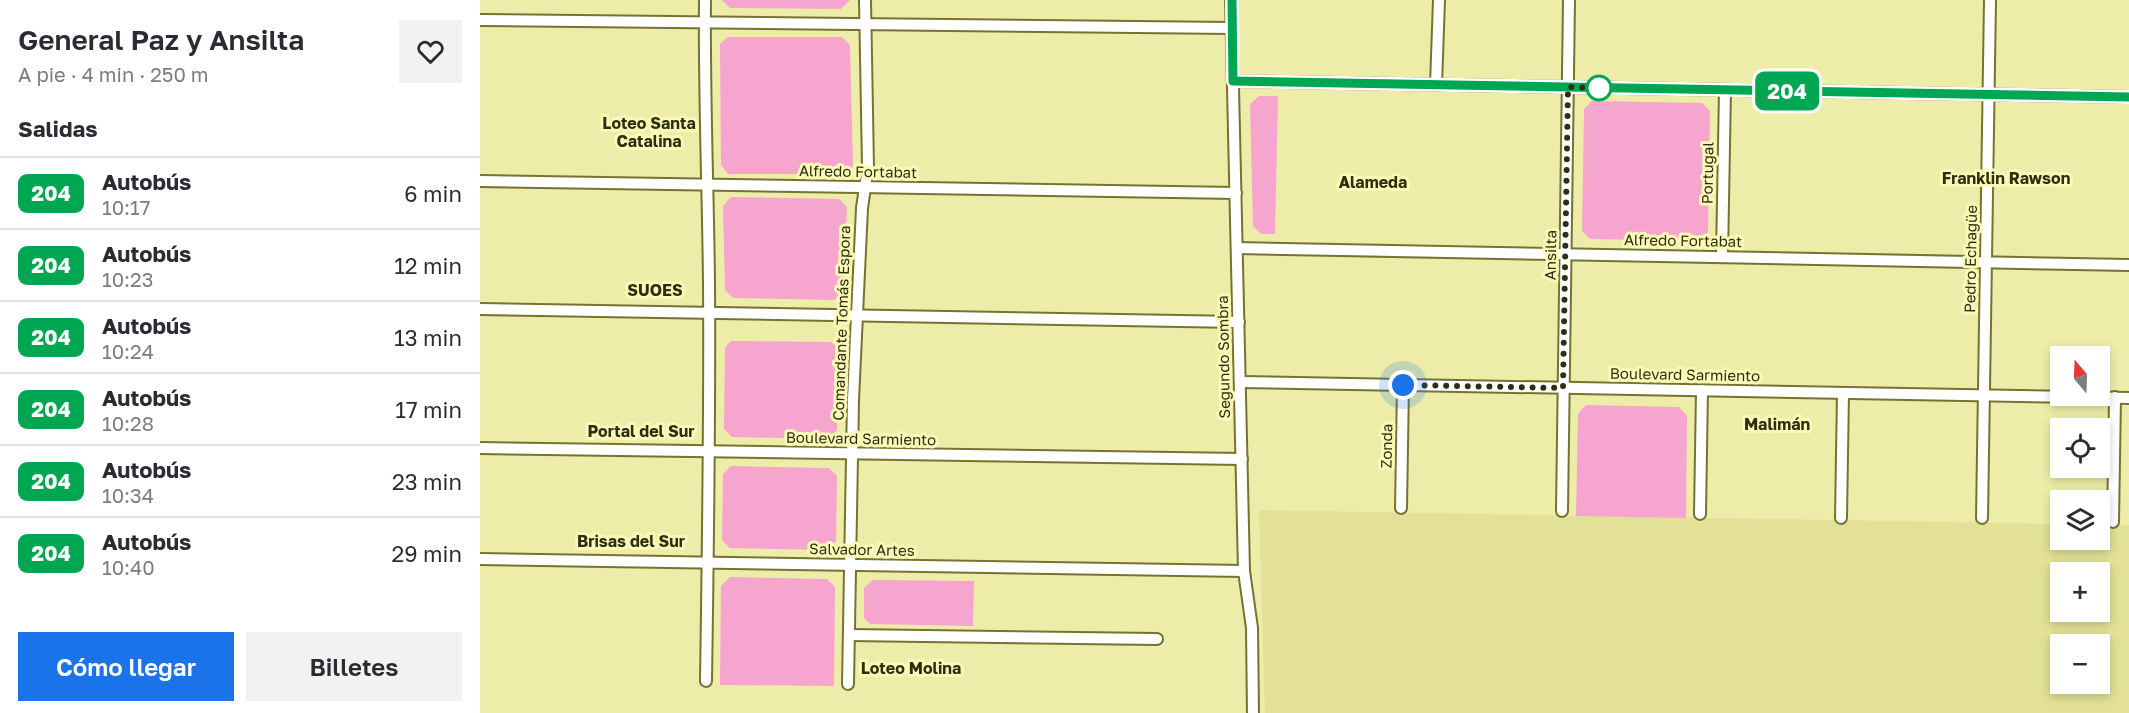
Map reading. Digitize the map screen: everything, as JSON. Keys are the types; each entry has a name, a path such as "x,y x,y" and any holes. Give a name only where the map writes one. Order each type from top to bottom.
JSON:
{"street":[{"path":"705,0 704,90 708,184 709,313 706,681"},
{"name":"Comandante Tomás Espora","path":"848,684 856,315 868,167 865,0"},
{"name":"Segundo Sombra","path":"1232,0 1244,571 1251,628 1254,713"},
{"path":"1436,84 1439,0"},
{"name":"Ansilta","path":"1562,511 1569,0"},
{"name":"Pedro Echagüe","path":"1982,518 1990,0"},
{"path":"480,20 1232,28"},
{"path":"1233,81 2129,97"},
{"name":"Portugal","path":"1722,257 1725,90"},
{"name":"Alfredo Fortabat","path":"480,181 1236,193"},
{"name":"Alfredo Fortabat","path":"1237,248 2129,265"},
{"path":"480,309 1239,322"},
{"name":"Boulevard Sarmiento","path":"1240,382 2129,398"},
{"name":"Zonda","path":"1401,508 1403,385"},
{"path":"1700,514 1702,390"},
{"path":"1841,518 1843,393"},
{"path":"2113,522 2115,398"},
{"name":"Boulevard Sarmiento","path":"480,448 1242,459"},
{"name":"Salvador Artes","path":"480,559 1244,571"},
{"path":"849,635 1157,639"}],"shaded area":[{"path":"722,0 850,0 841,9 730,8"},
{"path":"728,37 842,37 850,45 853,167 847,174 728,174 721,165 720,44"},
{"path":"1259,96 1278,96 1275,234 1261,234 1253,226 1250,104"},
{"path":"1592,101 1702,103 1710,111 1708,233 1700,241 1590,239 1582,231 1584,109"},
{"path":"731,197 839,199 847,207 843,292 834,300 733,298 725,290 723,206"},
{"path":"731,341 831,342 840,350 837,430 829,439 732,437 724,429 725,348"},
{"path":"1586,405 1679,407 1687,416 1686,518 1576,516 1578,414"},
{"path":"731,466 829,468 837,476 836,541 827,550 730,548 722,540 723,474"},
{"path":"1259,510 2050,524 2050,550 2110,550 2110,524 2129,525 2129,713 1265,713"},
{"path":"730,577 827,579 835,587 834,686 720,685 721,586"},
{"path":"873,580 974,581 973,626 870,624 864,618 864,588"}],"bus line":[{"name":"204","path":"1232,0 1233,81 2129,97"}],"district":[{"name":"Loteo Santa Catalina","path":"649,132"},
{"name":"Franklin Rawson","path":"2006,178"},
{"name":"Alameda","path":"1373,182"},
{"name":"SUOES","path":"655,290"},
{"name":"Malimán","path":"1777,424"},
{"name":"Portal del Sur","path":"641,431"},
{"name":"Brisas del Sur","path":"631,541"},
{"name":"Loteo Molina","path":"911,668"}],"route":[{"path":"1403,385 1563,388 1568,87 1599,88"}]}
